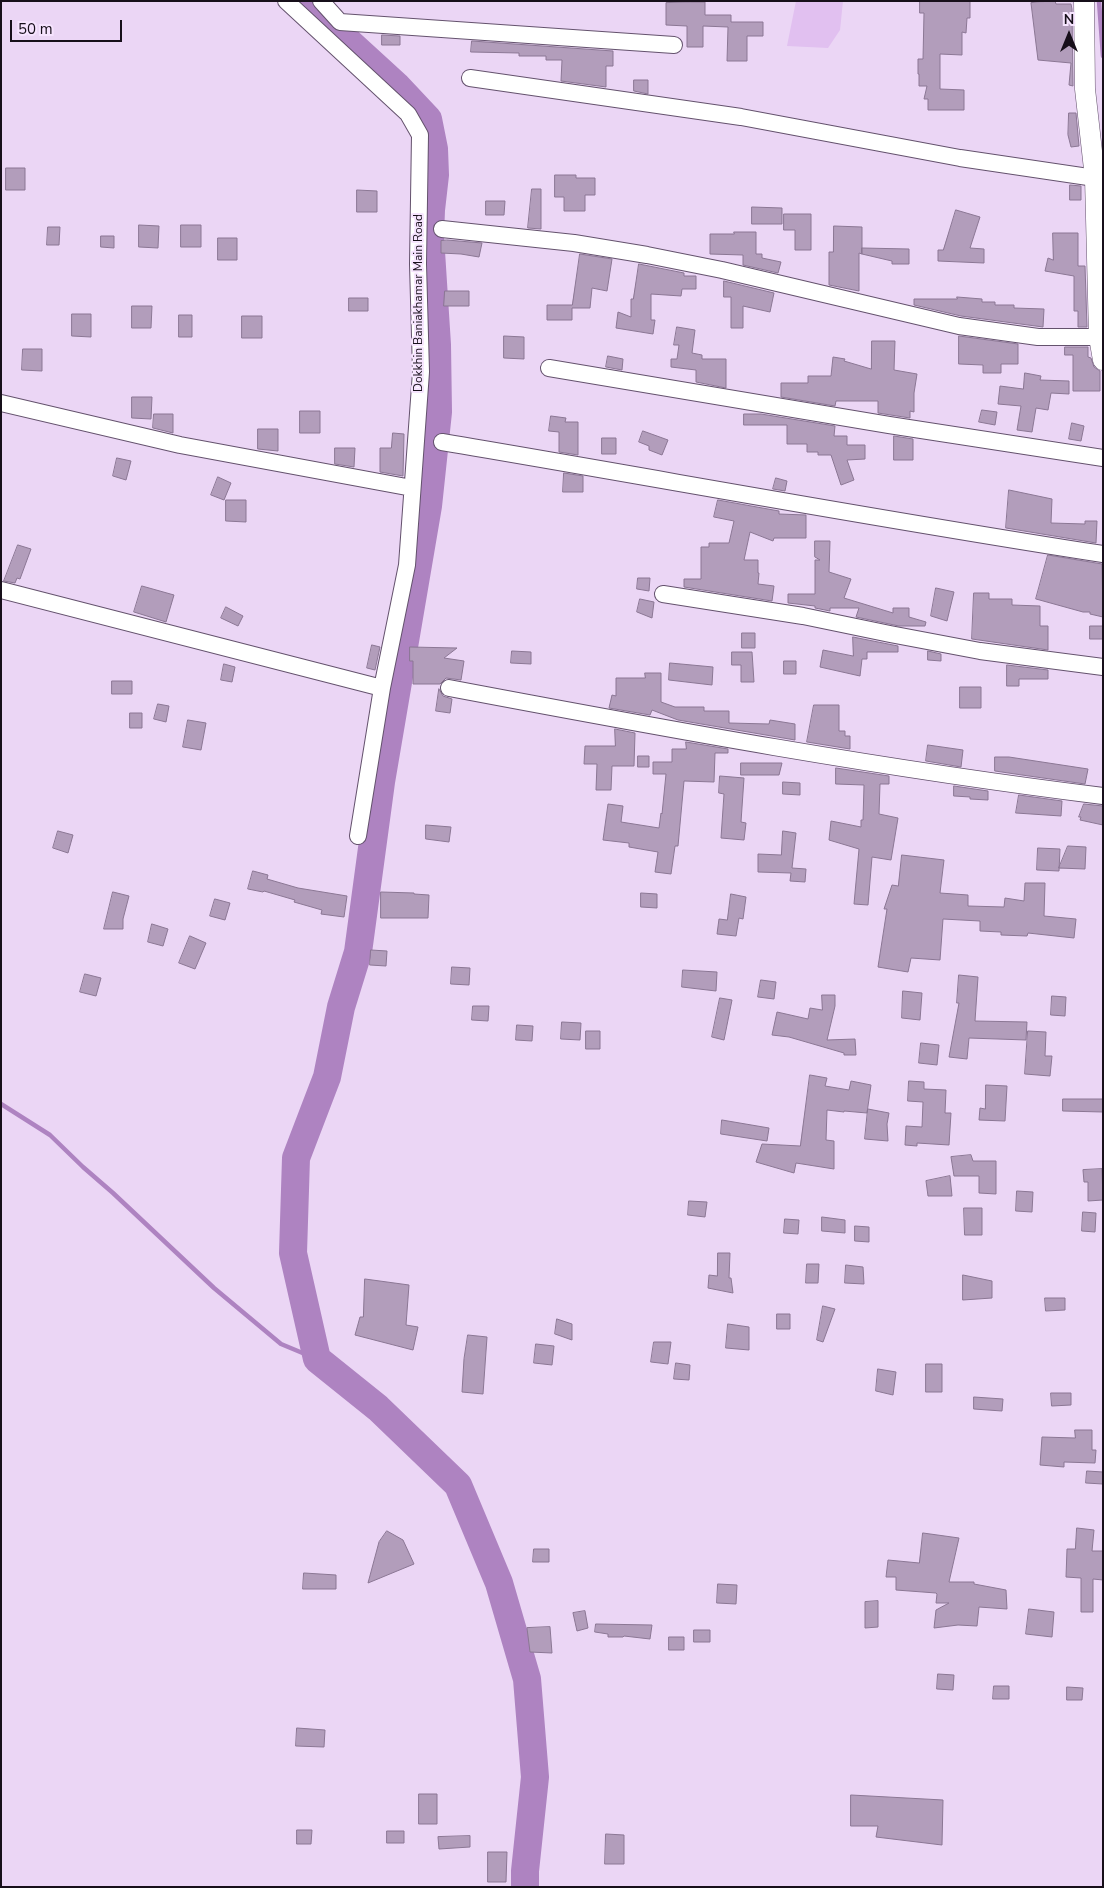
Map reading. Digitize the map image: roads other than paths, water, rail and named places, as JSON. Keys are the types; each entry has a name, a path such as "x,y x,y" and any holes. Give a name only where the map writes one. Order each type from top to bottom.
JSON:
{"street":[{"name":"Dokkhin Baniakhamar Main Road","path":"286,1 408,114 420,135 418,264 421,372 407,565 382,688 358,836"},
{"path":"321,1 340,22 674,45"},
{"path":"1084,1 1085,89 1095,178 1100,337 1103,360"},
{"path":"470,78 741,117 960,158 1095,178"},
{"path":"442,229 574,243 647,255 722,270 959,326 1038,337 1100,337"},
{"path":"549,368 889,425 1103,458"},
{"path":"1,403 180,445 412,488"},
{"path":"442,442 624,472 955,532 1103,554"},
{"path":"1,590 382,688"},
{"path":"663,594 804,616 980,651 1103,668"},
{"path":"449,688 831,756 1001,783 1103,796"}],"waterway":[{"path":"304,1 397,86 428,119 434,149 435,175 430,236 437,345 438,412 428,506 381,782 358,952 341,1007 327,1077 296,1158 293,1253 317,1359 378,1408 458,1485 499,1583 527,1679 535,1777 525,1887"},
{"path":"1099,1 1103,56"},
{"path":"1,1104 50,1135 214,1288 281,1344 317,1359"}]}
